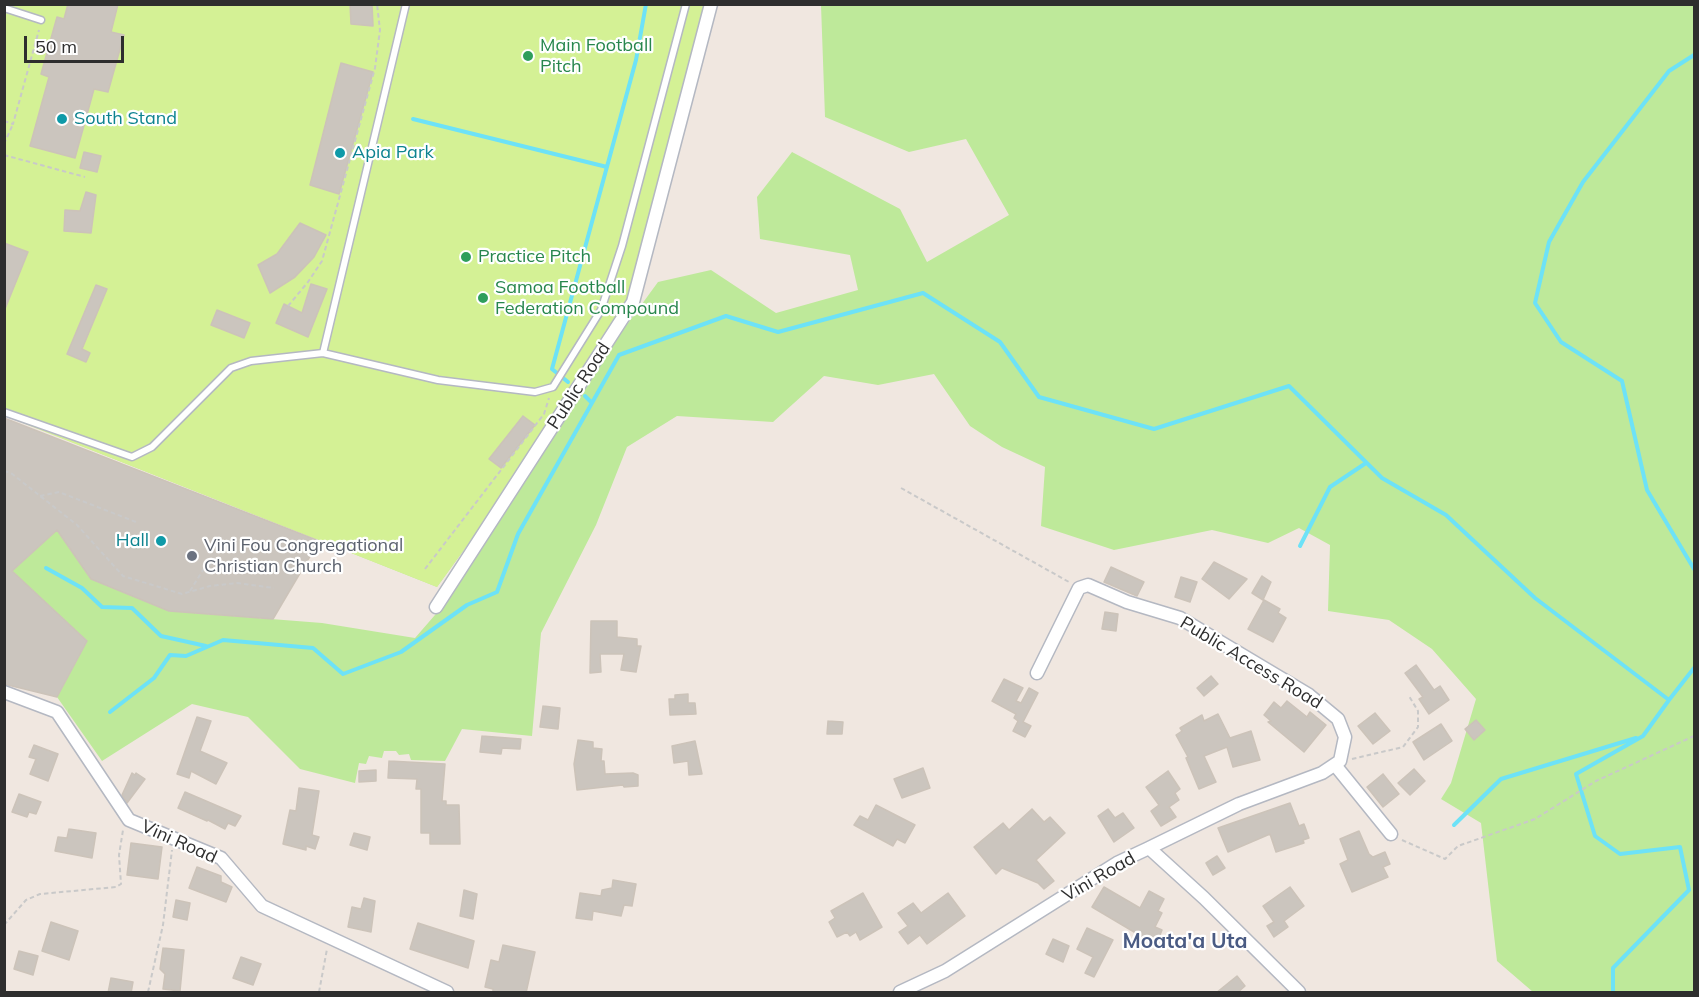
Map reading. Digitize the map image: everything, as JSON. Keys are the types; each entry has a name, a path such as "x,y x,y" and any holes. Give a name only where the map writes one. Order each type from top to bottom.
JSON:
{"street":[{"name":"Public Road","path":"436,607 633,302 711,4"},
{"name":"Public Access Road","path":"1079,588 1088,585 1127,602 1180,618 1309,695 1338,719 1345,737 1338,763"},
{"path":"1037,673 1079,588"},
{"name":"Vini Road","path":"4,692 57,712 129,820 221,858 262,906 447,993"},
{"path":"1149,848 1239,804 1322,773 1338,763 1391,834"},
{"name":"Vini Road","path":"900,993 945,970 1117,863 1149,848 1204,898 1299,993"}],"lane":[{"path":"18,12 20,4"},
{"path":"323,353 406,4"},
{"path":"4,412 132,458 152,447 231,368 251,361 323,353 438,380 535,393 555,384 601,310 619,257 686,4"},
{"path":"4,8 41,20"}],"path":[{"path":"288,306 322,261 375,68 380,30 377,4"},
{"path":"4,144 13,124 41,20"},
{"path":"4,121 13,124"},
{"path":"4,155 86,177"},
{"path":"425,569 544,414 555,384"},
{"path":"4,471 10,473 77,525 123,576 182,594 210,586 237,583 274,588"},
{"path":"901,488 1079,588"},
{"path":"40,496 59,492 136,522"},
{"path":"190,591 203,570 219,558"},
{"path":"1338,763 1403,747 1418,727 1418,711 1409,696"},
{"path":"1391,834 1445,859 1458,846 1535,819 1596,781 1695,736"},
{"path":"4,925 26,900 40,894 116,887 121,884 122,832 129,820"},
{"path":"148,993 163,925 174,839"},
{"path":"319,993 329,937"}],"green space":[{"name":"Apia Park","path":"4,5 711,5 639,301 569,405 437,587 5,416"},
{"path":"821,5 1694,5 1694,992 1533,992 1497,961 1481,823 1441,799 1451,783 1476,699 1432,649 1389,620 1328,611 1330,545 1299,528 1268,543 1212,530 1114,550 1041,526 1045,467 1002,447 970,426 934,374 878,385 824,376 773,422 677,416 627,447 596,525 541,633 532,736 462,729 445,761 411,760 409,754 399,755 396,751 384,751 382,758 369,756 366,764 359,763 355,783 300,769 248,717 192,704 102,761 57,697 87,641 12,571 57,530 91,579 169,611 322,623 415,638 448,600 534,453 437,587 59,437 569,404 658,282 711,270 776,313 858,290 850,255 760,239 757,197 792,152 900,209 927,262 1009,215 966,139 909,152 825,117"}],"building":[{"path":"68,4 118,4 111,32 124,35 108,92 94,89 75,158 30,146 49,77 41,74 57,17 64,19"},
{"path":"350,4 372,4 373,26 351,24"},
{"path":"341,63 373,72 339,194 310,185"},
{"path":"84,152 101,156 97,172 80,168"},
{"path":"86,192 96,195 91,233 64,231 65,210 80,211"},
{"path":"300,223 326,235 314,257 295,277 270,293 258,265 277,254"},
{"path":"4,243 28,252 5,309 4,309"},
{"path":"311,284 327,289 308,337 276,323 284,304 302,313"},
{"path":"96,285 107,289 82,349 90,353 86,362 67,354"},
{"path":"217,310 250,323 244,338 211,325"},
{"path":"523,416 535,425 501,468 489,459"},
{"name":"Vini Fou Congregational Christian Church","path":"4,418 319,541 273,619 169,611 91,579 57,530 12,571 87,641 57,697 4,684"},
{"path":"1214,562 1247,579 1229,599 1202,579"},
{"path":"1111,567 1144,582 1137,596 1104,582"},
{"path":"1262,576 1271,582 1263,600 1252,593"},
{"path":"1181,577 1197,582 1190,602 1175,597"},
{"path":"1264,600 1280,609 1278,613 1286,618 1273,642 1248,629"},
{"path":"1105,612 1118,614 1116,631 1102,629"},
{"path":"591,621 617,621 617,637 637,639 637,646 641,646 636,672 621,670 624,654 600,654 601,672 590,673"},
{"path":"1416,665 1434,690 1440,686 1449,700 1429,714 1419,699 1423,697 1405,673"},
{"path":"1211,676 1218,684 1204,696 1197,688"},
{"path":"1004,679 1023,688 1016,701 1021,703 1029,688 1038,693 1023,722 1031,726 1025,737 1013,731 1018,721 1014,718 1016,714 992,701"},
{"path":"688,694 688,703 695,703 696,714 670,715 669,699 675,699 675,695"},
{"path":"1287,701 1307,717 1310,712 1326,725 1304,752 1268,722 1271,721 1264,715 1274,702 1281,708"},
{"path":"543,706 560,708 558,729 540,727"},
{"path":"1375,713 1390,731 1373,744 1358,726"},
{"path":"1218,714 1230,738 1251,731 1260,760 1233,767 1227,747 1204,756 1216,782 1199,789 1186,758 1188,757 1176,735 1182,731 1180,728 1202,715 1204,721"},
{"path":"197,717 211,721 200,751 227,763 216,784 191,771 189,778 177,774"},
{"path":"1476,720 1485,730 1474,740 1465,729"},
{"path":"828,721 843,722 842,734 827,734"},
{"path":"1441,724 1452,741 1424,760 1413,742"},
{"path":"482,736 521,739 520,749 502,748 501,754 480,752"},
{"path":"578,740 593,742 593,748 602,749 601,761 604,761 605,774 633,773 638,775 638,786 624,787 623,785 577,790 574,764"},
{"path":"695,741 702,774 689,775 688,761 674,763 672,746"},
{"path":"34,745 58,754 48,781 30,774 36,759 29,757"},
{"path":"389,761 445,764 442,801 446,801 446,805 459,805 460,844 430,844 430,833 421,833 421,789 416,789 417,779 388,778"},
{"path":"923,768 930,788 902,798 894,779"},
{"path":"1414,769 1425,781 1410,795 1398,783"},
{"path":"376,770 376,781 359,782 359,771"},
{"path":"1168,771 1180,789 1175,793 1179,800 1169,807 1176,817 1161,826 1151,811 1159,805 1146,787"},
{"path":"132,773 145,779 127,803 122,795"},
{"path":"1383,774 1399,794 1383,807 1367,787"},
{"path":"299,788 319,791 312,835 319,837 315,849 306,846 306,850 283,844 290,810 296,811"},
{"path":"185,792 241,816 235,826 228,823 225,829 178,808"},
{"path":"19,794 41,802 36,814 29,812 27,817 12,812"},
{"path":"1290,803 1299,826 1304,824 1309,838 1303,840 1304,843 1276,852 1270,834 1228,852 1218,828"},
{"path":"876,805 915,825 905,843 897,839 893,846 854,825 860,816 868,820"},
{"path":"1032,809 1044,822 1050,817 1065,833 1036,860 1054,881 1044,889 1038,883 1002,868 996,874 974,847 1003,823 1009,830"},
{"path":"1108,809 1115,818 1123,813 1134,828 1114,842 1098,816"},
{"path":"69,829 96,833 92,858 55,851 58,837 67,838"},
{"path":"1359,831 1369,854 1373,857 1385,852 1390,864 1383,867 1388,877 1352,892 1340,864 1348,860 1340,839"},
{"path":"354,833 370,837 367,850 350,845"},
{"path":"131,843 162,847 158,879 127,875"},
{"path":"1217,856 1225,868 1213,875 1206,863"},
{"path":"197,867 221,876 221,882 232,887 226,902 189,888"},
{"path":"613,880 636,884 632,906 624,905 621,916 593,911 592,920 576,918 580,893 601,896 602,890 612,888"},
{"path":"1104,887 1140,908 1149,891 1164,899 1158,911 1162,913 1155,927 1162,930 1156,945 1092,907"},
{"path":"1290,887 1304,906 1284,921 1288,927 1274,937 1267,926 1274,922 1263,906"},
{"path":"464,890 477,894 473,919 460,916"},
{"path":"863,893 882,927 860,940 856,932 850,936 847,932 837,937 829,922 835,918 831,911"},
{"path":"948,893 965,916 927,944 920,935 908,944 899,932 908,926 898,913 913,903 921,913"},
{"path":"364,898 375,901 371,932 348,927 352,907 361,909"},
{"path":"176,900 190,903 187,920 173,917"},
{"path":"51,922 78,931 69,960 42,951"},
{"path":"418,923 474,941 468,968 410,949"},
{"path":"1087,928 1113,940 1094,977 1085,973 1093,957 1077,949"},
{"path":"1053,939 1069,946 1063,962 1046,954"},
{"path":"503,945 535,952 526,993 493,993 493,989 485,987 491,960 499,962"},
{"path":"163,948 184,950 180,991 163,989 165,974 160,969"},
{"path":"19,951 38,956 33,975 14,969"},
{"path":"241,957 261,964 253,985 233,978"},
{"path":"1237,976 1245,986 1237,993 1216,993"},
{"path":"111,978 133,982 131,993 108,993"}],"waterway":[{"path":"568,382 552,369 636,60 646,4"},
{"path":"1694,55 1669,71 1583,182 1549,242 1535,303 1561,342 1622,381 1647,490 1694,569"},
{"path":"413,119 607,167"},
{"path":"110,712 154,678 170,655 186,656 223,640 313,648 343,674 401,652 467,605 497,592 518,534 619,355 726,316 778,332 923,293 1000,342 1039,397 1154,429 1289,386 1382,478 1446,515 1535,598 1669,700 1694,668"},
{"path":"585,396 592,403"},
{"path":"1300,546 1330,487 1366,463"},
{"path":"46,568 82,588 102,607 132,608 161,636 206,646"},
{"path":"1613,992 1613,968 1689,890 1680,847 1620,854 1595,836 1576,774 1643,736 1669,700"},
{"path":"1454,825 1501,779 1636,738"}],"place":[{"name":"Main Football Pitch","path":"528,56"},
{"name":"South Stand","path":"62,119"},
{"name":"Apia Park","path":"340,153"},
{"name":"Practice Pitch","path":"466,257"},
{"name":"Samoa Football Federation Compound","path":"483,298"},
{"name":"Hall","path":"161,541"},
{"name":"Vini Fou Congregational Christian Church","path":"192,556"}],"district":[{"name":"Moata'a Uta","path":"1185,942"}]}
